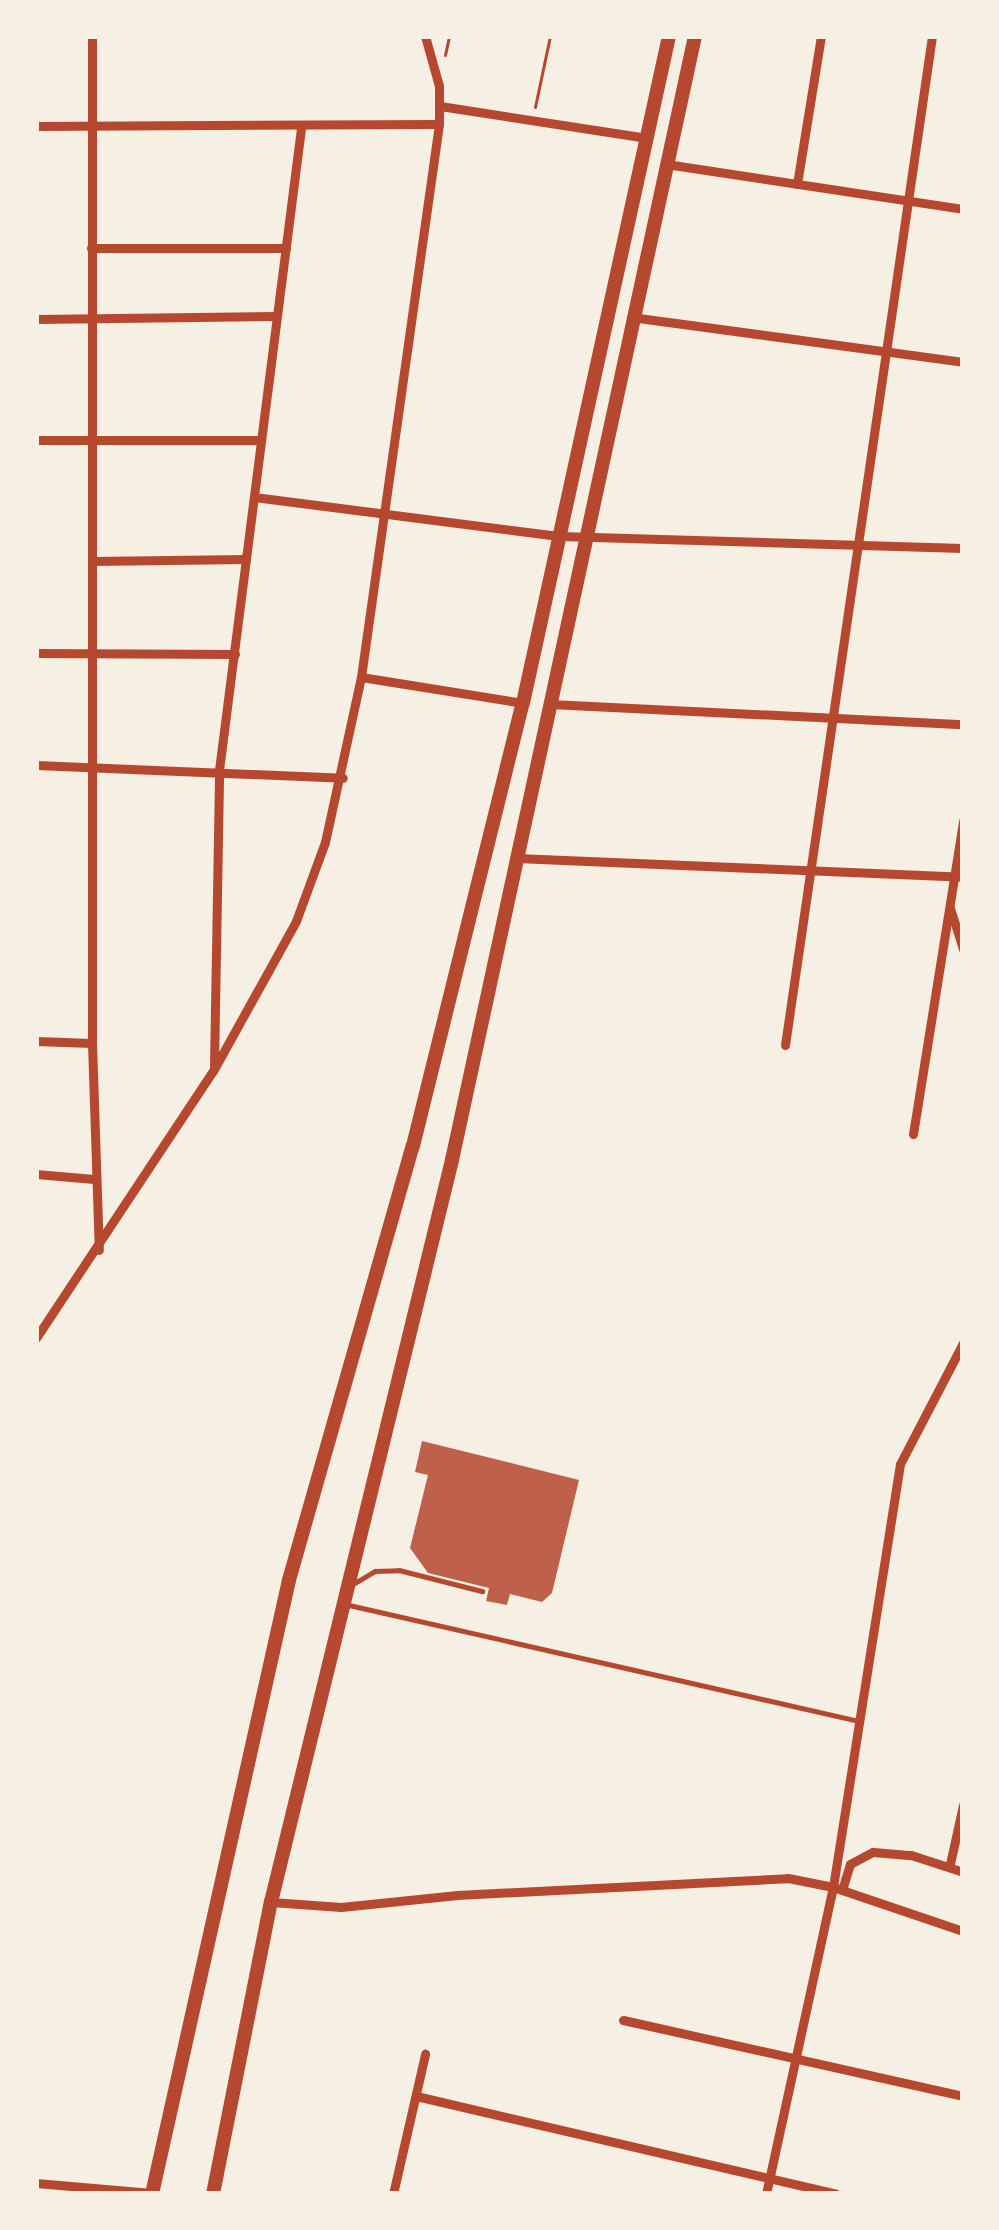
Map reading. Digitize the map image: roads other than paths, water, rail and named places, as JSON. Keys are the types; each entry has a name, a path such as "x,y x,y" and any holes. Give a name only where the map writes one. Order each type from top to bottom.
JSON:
{"main road":[{"path":"152,2194 289,1580 413,1146 523,703 669,36"},
{"path":"213,2194 271,1902 452,1160 694,36"}],"street":[{"path":"92,36 92,1042 99,1250"},
{"path":"36,1338 99,1250 213,1071 296,921 343,778 439,124 440,106 425,36"},
{"path":"797,184 821,36"},
{"path":"785,1045 932,36"},
{"path":"440,106 646,138"},
{"path":"36,126 439,124"},
{"path":"213,1071 219,770 301,128"},
{"path":"665,164 963,209"},
{"path":"91,248 286,248"},
{"path":"36,320 277,316"},
{"path":"632,316 963,362"},
{"path":"36,440 261,440"},
{"path":"254,497 559,536 861,541 963,548"},
{"path":"92,561 246,560"},
{"path":"36,653 235,654"},
{"path":"361,677 523,703"},
{"path":"550,704 836,714 963,724"},
{"path":"36,765 343,778"},
{"path":"913,1134 950,906 959,877 963,821"},
{"path":"516,858 959,877"},
{"path":"950,906 963,949"},
{"path":"36,1041 92,1042"},
{"path":"36,1174 94,1179"},
{"path":"766,2194 838,1888 900,1464 963,1343"},
{"path":"950,1864 963,1809"},
{"path":"838,1888 850,1864 873,1852 950,1864 963,1872"},
{"path":"271,1902 341,1907 457,1895 788,1878 838,1888 963,1931"},
{"path":"623,2020 963,2096"},
{"path":"393,2194 425,2054"},
{"path":"416,2096 836,2194"},
{"path":"36,2183 152,2194"}],"lane":[{"path":"349,1584 375,1571 399,1570 482,1591"},
{"path":"344,1604 860,1721"}]}
